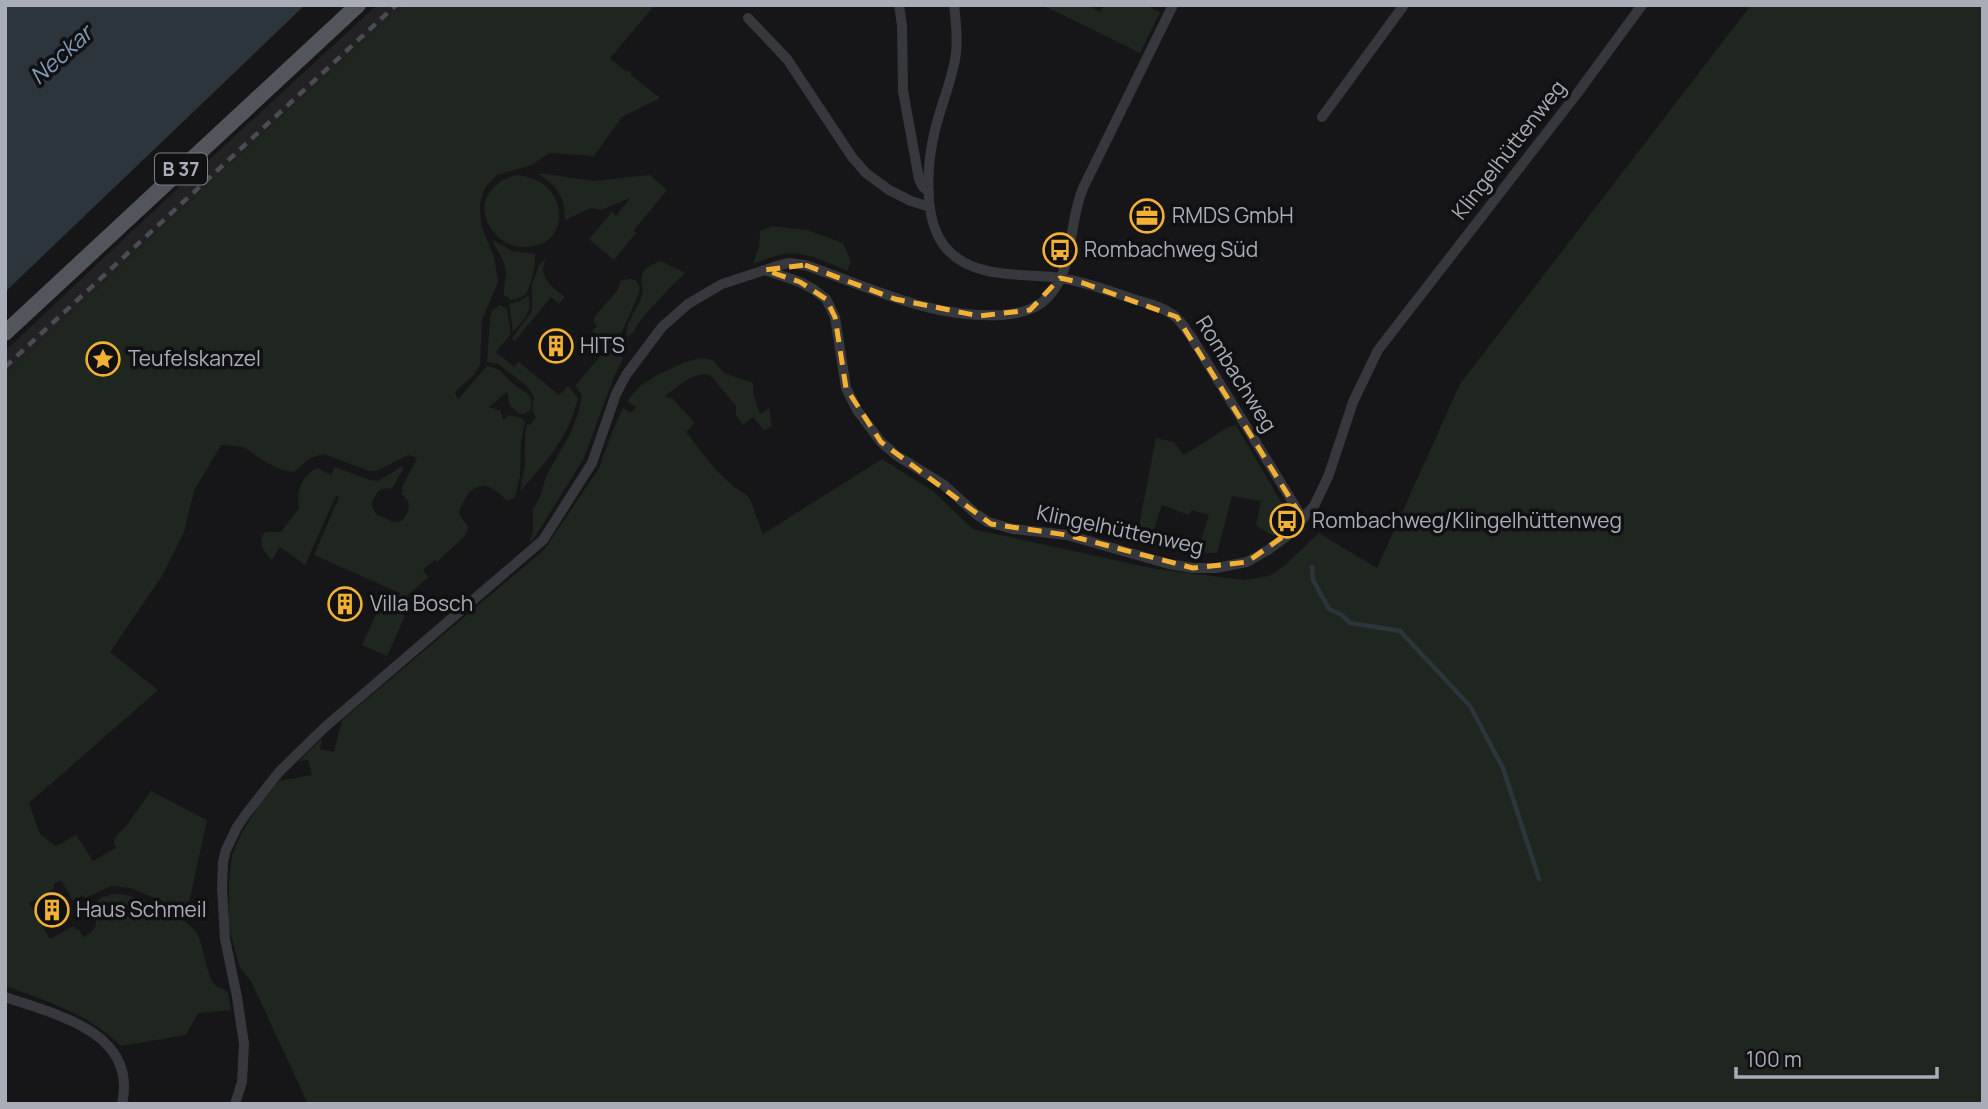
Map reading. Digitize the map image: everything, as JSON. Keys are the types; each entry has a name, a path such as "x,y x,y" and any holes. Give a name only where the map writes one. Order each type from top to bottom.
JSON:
{"main road":[{"name":"B 37","path":"5,333 358,5"}],"street":[{"name":"Rombachweg","path":"899,5 903,91 919,179 929,192 935,229 947,249 972,266 1083,283 1153,305 1177,317 1303,519"},
{"path":"929,192 932,145 956,52 954,5"},
{"path":"234,1104 242,1083 244,1044 225,939 222,888 225,855 237,828 275,777 325,727 543,540 588,472 616,394 626,375 662,327 709,290 739,277 789,263 805,265 895,299 950,313 979,316 1022,312 1037,307 1054,290 1060,278 1067,258 1077,202 1173,5"},
{"path":"1322,117 1404,5"},
{"name":"Klingelhüttenweg","path":"765,270 800,282 826,299 835,317 846,388 857,410 881,442 944,485 990,524 1067,535 1169,565 1206,568 1229,566 1255,559 1279,542 1314,506 1328,477 1353,402 1378,350 1576,96 1642,5"},
{"path":"748,18 787,58 861,168 889,191 930,207"},
{"path":"5,997 72,1022 99,1036 109,1045 123,1069 125,1081 122,1104"}],"highlighted area":[{"path":"805,265 895,299 979,316 1030,310 1060,278 1083,283 1177,317 1303,519 1298,526 1247,562 1193,568 1067,535 991,524 881,442 846,388 835,317 826,299 800,282 765,270"}],"shaded area":[{"path":"377,5 403,5 225,168 5,376 5,351"},
{"path":"403,5 655,5 610,58 627,72 631,71 631,75 660,98 622,117 594,156 549,153 532,165 497,175 485,188 480,204 481,225 494,257 498,282 482,320 480,365 474,375 455,392 458,399 487,366 500,371 530,397 530,412 525,414 520,414 510,406 507,392 489,407 501,411 503,420 509,415 525,422 521,442 520,476 515,497 507,501 499,493 485,486 473,489 468,495 459,512 468,529 466,535 437,562 435,560 423,570 428,577 407,596 400,613 405,616 387,656 362,645 382,601 394,606 400,593 314,555 339,497 336,496 305,565 280,547 272,560 264,551 261,540 265,532 281,532 299,508 298,496 303,480 317,468 331,475 335,467 378,481 404,467 392,489 378,491 371,504 376,514 393,522 401,521 409,504 401,494 401,489 417,458 408,455 377,471 369,471 324,454 310,458 294,472 281,470 244,447 221,445 194,491 184,532 162,576 110,652 158,690 29,803 40,834 56,846 76,835 93,861 116,848 116,836 151,791 207,820 187,912 131,888 111,886 73,901 59,881 54,884 54,889 29,903 50,939 74,926 83,937 88,934 96,925 90,908 100,899 113,894 122,894 158,906 190,925 196,932 211,979 215,985 228,992 231,1010 198,1013 186,1035 121,1046 81,1017 5,986 5,376 225,168"},
{"path":"1042,5 1086,5 1100,12 1104,5 1145,5 1160,12 1140,53"},
{"path":"1751,5 1983,5 1983,1104 308,1104 251,981 240,968 229,928 232,855 242,832 279,781 312,775 308,760 299,761 320,740 320,749 334,752 342,720 544,550 599,468 623,408 631,413 636,407 627,401 640,386 685,362 701,358 713,360 724,373 753,383 753,393 760,414 769,408 772,426 764,431 753,417 743,425 736,415 736,406 710,375 691,378 664,397 672,398 695,423 686,432 715,469 749,497 763,534 882,459 933,491 973,529 1156,569 1244,580 1269,576 1284,566 1319,533 1377,568 1460,384"},
{"path":"538,173 594,181 650,175 667,190 634,230 636,233 614,260 589,239 612,212 616,216 630,198 601,210 591,208 565,220 559,192"},
{"path":"516,175 534,179 548,188 556,200 559,214 557,227 550,238 538,245 521,247 503,241 490,227 486,218 484,210 488,194 500,182"},
{"path":"772,226 807,230 843,243 851,262 847,271 815,257 797,254 780,255 753,264 759,247 760,231"},
{"path":"492,240 513,251 535,254 532,279 526,293 521,297 511,300 504,295 505,268"},
{"path":"546,258 544,276 550,285 565,297 559,304 551,297 515,341 512,338 532,311 532,284 539,265"},
{"path":"661,261 685,273 627,337 629,321 642,295 643,273 648,267"},
{"path":"631,279 638,283 639,291 618,344 623,359 584,458 529,543 533,531 533,510 546,476 578,414 582,395 575,386 608,347 607,340 605,342 592,331 597,326 594,317 617,291 621,280"},
{"path":"528,295 528,311 513,332 509,304"},
{"path":"500,305 507,309 511,334 496,352 514,367 519,362 559,395 568,386 578,398 563,436 548,459 520,491 525,465 525,432 527,424 530,425 536,418 532,411 534,397 527,386 498,364 487,362 490,316"},
{"path":"1236,425 1287,512 1285,525 1273,536 1256,525 1261,501 1232,496 1217,553 1197,553 1209,515 1192,510 1189,515 1162,505 1152,534 1165,540 1161,549 1136,541 1156,438 1174,442 1184,455 1228,427"}],"water":[{"name":"Neckar","path":"5,5 305,5 5,292"}],"waterway":[{"path":"1312,567 1313,580 1329,609 1342,615 1350,623 1400,631 1470,706 1503,768 1539,879"}],"railway":[{"path":"5,367 396,5"}],"place":[{"name":"RMDS GmbH","path":"1147,216"},
{"name":"Rombachweg Süd","path":"1060,250"},
{"name":"HITS","path":"556,346"},
{"name":"Teufelskanzel","path":"103,359"},
{"name":"Rombachweg/Klingelhüttenweg","path":"1287,521"},
{"name":"Villa Bosch","path":"345,604"},
{"name":"Haus Schmeil","path":"52,910"}]}
